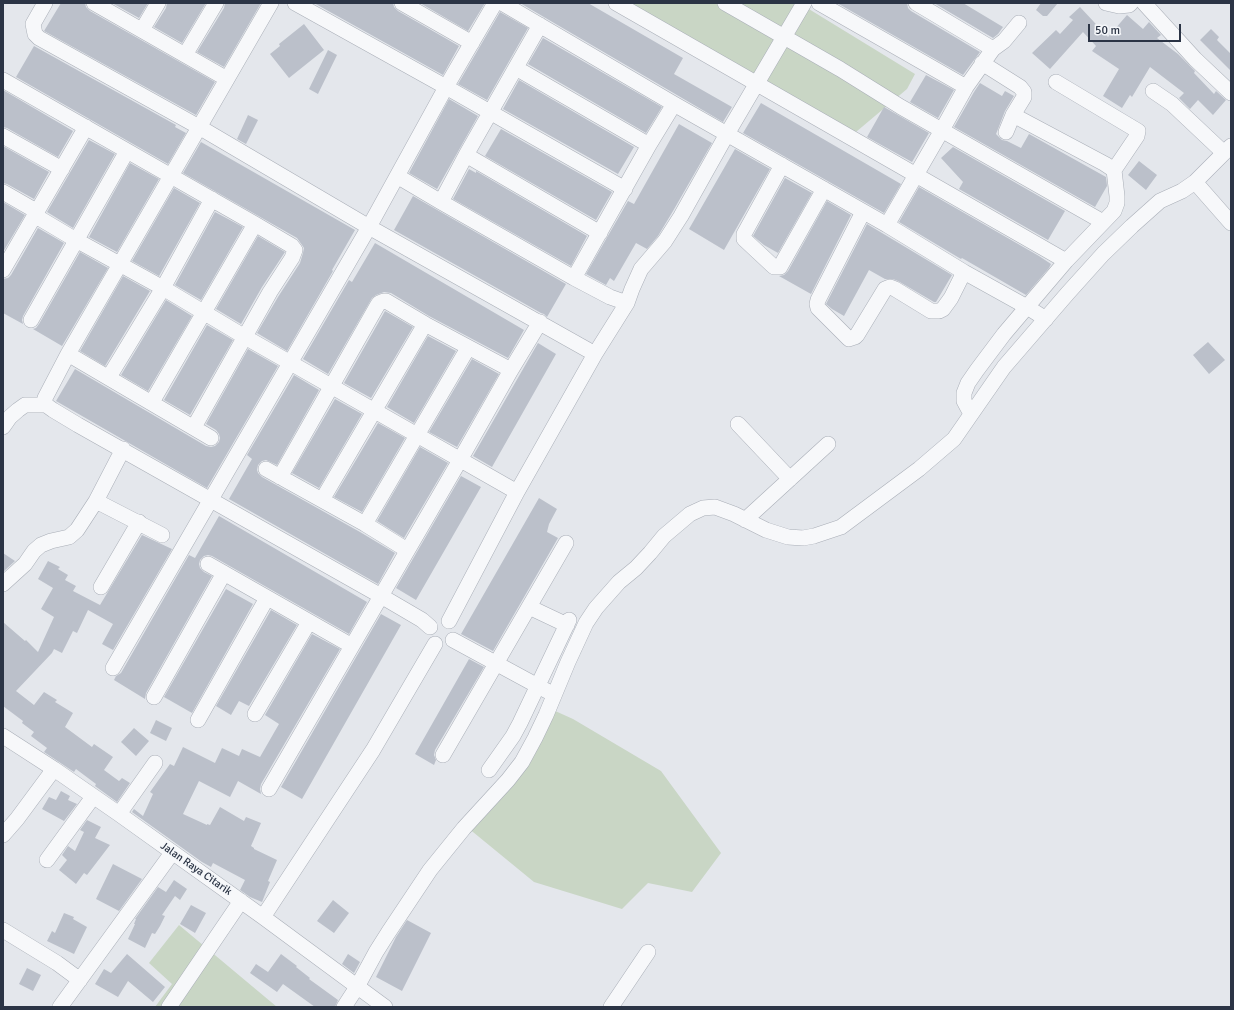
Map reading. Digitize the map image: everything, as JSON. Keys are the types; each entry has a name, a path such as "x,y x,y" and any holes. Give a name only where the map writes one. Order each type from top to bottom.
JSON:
{"street":[{"path":"45,3 33,24 35,34 39,38 199,127 369,227 596,354"},
{"path":"142,30 158,3"},
{"path":"185,55 216,3"},
{"path":"46,405 45,398 68,354 271,3"},
{"path":"295,3 625,189"},
{"path":"402,3 472,43"},
{"path":"113,668 369,227 446,87 495,3"},
{"path":"502,3 1046,319"},
{"path":"616,3 1066,261"},
{"path":"725,3 840,69 901,107 1103,222"},
{"path":"449,621 517,492 627,303 641,269 665,241 681,216 756,83 804,3"},
{"path":"819,3 966,87"},
{"path":"916,3 993,48"},
{"path":"1106,3 1119,6 1129,5 1131,3"},
{"path":"1144,3 1195,59 1231,93"},
{"path":"98,4 227,79"},
{"path":"886,225 966,87 993,48 1004,41 1019,24"},
{"path":"441,202 540,25"},
{"path":"982,63 1024,92 1024,97 1013,115 1006,132"},
{"path":"516,68 649,145"},
{"path":"3,80 255,224 292,246 295,250 292,258 270,292 194,427"},
{"path":"971,414 964,401 964,393 968,383 1004,334 1066,261 1114,211 1118,196 1114,170 1137,136 1138,131 1056,82"},
{"path":"344,1007 376,952 430,870 464,828 508,780 522,762 535,738 586,624 596,608 619,582 636,568 664,536 690,514 703,508 715,508 734,514 766,530 788,537 803,538 814,536 841,527 919,469 954,439 1004,367 1103,254 1160,202 1182,191 1195,182 1228,150 1172,104 1153,91"},
{"path":"574,278 649,145 674,104"},
{"path":"1013,115 1114,170"},
{"path":"3,270 86,127"},
{"path":"3,136 62,169"},
{"path":"31,320 127,151"},
{"path":"466,155 600,233"},
{"path":"782,165 744,231 744,238 774,267 780,267 824,189"},
{"path":"397,176 574,278 610,297 627,303"},
{"path":"1195,182 1231,223"},
{"path":"3,192 76,240 120,263 245,337 517,492"},
{"path":"109,377 163,288 212,199"},
{"path":"863,212 817,304 818,308 849,338 857,335 885,289 890,287 895,289 931,311 939,311 943,309 951,298 964,272"},
{"path":"152,402 255,224"},
{"path":"280,477 379,303 386,301 468,348 511,370"},
{"path":"269,789 540,322"},
{"path":"322,500 425,324"},
{"path":"365,524 468,348"},
{"path":"68,354 212,438"},
{"path":"3,427 10,417 25,405 46,405 78,425 381,596 430,626"},
{"path":"738,424 790,479"},
{"path":"745,520 828,444"},
{"path":"3,584 24,564 34,550 51,541 69,537 77,530 96,501 123,450"},
{"path":"266,469 365,524 407,550"},
{"path":"96,501 162,535"},
{"path":"101,588 139,522"},
{"path":"443,755 566,544"},
{"path":"208,564 352,646"},
{"path":"154,697 224,573"},
{"path":"198,720 267,598"},
{"path":"489,770 513,736 568,622 529,607"},
{"path":"444,619 449,621 455,629 453,640 445,646 435,644 429,633 430,626 439,620 444,619"},
{"path":"255,714 309,622"},
{"path":"453,640 555,694"},
{"path":"263,916 373,750 435,644"},
{"name":"Jalan Raya Citarik","path":"3,736 119,814 263,916 385,1007"},
{"path":"119,814 155,763"},
{"path":"3,834 17,819 54,769"},
{"path":"46,860 93,797"},
{"path":"60,1007 172,853"},
{"path":"169,1007 240,901"},
{"path":"3,930 57,963 80,980"},
{"path":"611,1007 648,952"}],"green space":[{"path":"619,3 799,3 915,74 907,89 850,137"},
{"path":"553,710 573,719 661,771 721,853 692,892 648,883 622,909 534,882 462,823 521,756"},
{"path":"179,925 277,1007 155,1007 172,984 149,963"}],"building":[{"path":"61,3 85,3 86,7 90,11 215,82 196,115 44,31"},
{"path":"112,3 148,3 139,18"},
{"path":"167,3 206,3 182,43 154,27 166,8"},
{"path":"225,3 261,3 224,67 197,52 224,8"},
{"path":"314,3 393,3 394,7 398,11 459,46 443,75"},
{"path":"420,3 485,3 468,31"},
{"path":"520,3 588,3 683,58 674,74 732,107 723,122"},
{"path":"837,3 907,3 908,8 911,11 980,52 963,75"},
{"path":"934,3 963,3 1003,27 993,38"},
{"path":"1041,3 1058,3 1047,16 1043,16 1036,10"},
{"path":"1080,7 1108,37 1127,15 1143,29 1149,22 1161,35 1157,38 1178,54 1195,71 1194,73 1214,94 1216,91 1226,100 1213,115 1198,100 1190,109 1179,98 1184,93 1150,67 1132,97 1130,95 1122,108 1103,96 1119,69 1092,51 1096,46 1083,32 1050,69 1032,53 1056,30 1060,34 1073,20 1069,17"},
{"path":"500,12 528,28 487,100 458,84"},
{"path":"304,24 324,50 289,78 270,54 280,46 279,44"},
{"path":"1211,29 1219,37 1217,40 1231,54 1231,71 1200,40"},
{"path":"543,38 662,107 646,133 528,64"},
{"path":"34,46 176,125 175,127 186,133 168,164 16,77"},
{"path":"328,50 337,55 318,94 309,89"},
{"path":"926,75 954,90 938,118 910,102"},
{"path":"519,80 634,147 618,174 503,109"},
{"path":"980,83 1002,96 1005,91 1014,96 1005,111 996,134 1002,140 1021,148 1029,134 1106,177 1107,186 1095,207 954,127"},
{"path":"3,90 73,131 58,157 3,127"},
{"path":"449,99 478,116 437,189 409,173"},
{"path":"761,103 901,184 884,213 743,133"},
{"path":"884,107 929,133 912,162 867,137"},
{"path":"248,115 258,120 246,144 237,139"},
{"path":"679,124 712,143 658,236 647,249 636,243 614,281 610,278 606,285 586,274 628,201 634,204"},
{"path":"501,129 612,192 596,220 485,156"},
{"path":"89,140 115,154 73,228 47,212"},
{"path":"201,142 355,230 287,351 257,333 300,263 304,248 297,238 183,173"},
{"path":"3,146 49,172 34,199 3,183"},
{"path":"953,147 1065,211 1048,240 959,189 963,182 941,158"},
{"path":"735,149 770,169 724,250 689,229"},
{"path":"1139,161 1157,175 1146,190 1128,175"},
{"path":"130,163 159,179 117,252 89,237"},
{"path":"469,169 476,173 476,171 587,236 571,266 453,199"},
{"path":"785,178 812,193 778,253 764,245 753,236"},
{"path":"919,187 1039,256 1051,264 1049,268 1026,295 899,222"},
{"path":"174,188 200,203 159,276 132,261"},
{"path":"413,196 566,284 547,317 394,230"},
{"path":"827,201 851,215 811,294 779,276 784,275 788,271"},
{"path":"3,202 25,215 3,252"},
{"path":"215,212 243,227 201,300 175,285"},
{"path":"867,224 952,275 936,302 898,281 893,279 885,279 869,270 844,316 826,304"},
{"path":"38,228 64,243 23,316 23,324 3,313 3,279 8,278 11,275"},
{"path":"258,236 285,252 262,287 241,324 216,309"},
{"path":"375,243 524,330 508,358 429,316 391,293 384,292 372,298 328,374 303,359 349,280 352,282"},
{"path":"80,252 108,268 62,346 33,329 39,324"},
{"path":"123,276 150,291 105,366 80,351"},
{"path":"166,300 192,316 148,391 121,375"},
{"path":"385,311 413,327 371,398 344,383"},
{"path":"207,325 233,340 190,415 164,400"},
{"path":"428,336 456,351 414,423 387,407"},
{"path":"1208,342 1225,360 1209,374 1193,355"},
{"path":"538,343 556,354 492,467 473,456"},
{"path":"248,349 278,366 207,488 56,401 75,369 206,446 215,446 219,442 219,434 216,430 206,424"},
{"path":"472,359 499,374 457,447 429,432"},
{"path":"294,375 319,390 277,465 266,460 262,461 258,465 258,473 262,477 395,553 378,584 229,499 252,459 247,455"},
{"path":"335,399 362,414 319,488 292,473"},
{"path":"378,423 405,438 362,512 334,497"},
{"path":"420,447 448,463 404,538 377,521"},
{"path":"461,476 481,487 416,600 396,588"},
{"path":"539,498 557,509 549,524 547,532 558,538 493,651 461,634"},
{"path":"219,516 367,602 349,634 212,556 204,556 200,560 200,568 212,576 146,693 145,699 114,680 116,676 121,673 189,555 195,558"},
{"path":"142,535 172,549 113,650 102,644 113,624 88,610 77,633 73,631 62,653 54,649 52,653 16,691 34,705 44,692 57,700 55,702 73,713 65,727 92,747 94,744 113,757 104,770 119,781 122,778 130,783 117,802 95,786 96,784 76,769 74,772 44,752 47,748 31,736 34,732 22,723 23,721 3,706 3,622 25,641 26,640 38,652 54,617 41,609 53,588 38,579 48,561 60,567 58,569 68,575 65,580 76,586 73,591 100,605"},
{"path":"3,553 15,561 3,572"},
{"path":"226,589 253,604 192,713 164,697"},
{"path":"271,610 297,625 249,706 239,701 231,715 216,706"},
{"path":"381,614 401,625 302,799 281,787"},
{"path":"312,634 340,649 261,784 261,794 238,781 230,797 199,781 183,814 210,825 220,807 244,821 246,817 261,823 251,846 254,849 277,860 268,881 270,882 262,902 250,897 240,890 245,880 213,863 211,867 202,862 132,812 134,809 143,816 153,794 150,792 170,764 174,766 183,747 215,763 222,748 239,756 242,749 260,757 279,724 265,715"},
{"path":"469,659 484,667 435,750 434,755 436,760 434,765 415,754"},
{"path":"156,720 172,728 166,741 150,733"},
{"path":"134,728 149,741 136,756 121,742"},
{"path":"61,791 70,796 68,800 77,804 64,821 42,809 49,797 56,800"},
{"path":"87,820 101,827 95,838 110,845 87,875 84,873 76,884 59,870 67,860 62,855 68,846 75,851 84,832 80,830"},
{"path":"113,864 142,879 119,911 96,899"},
{"path":"174,880 187,889 180,900 175,896 162,915 165,916 160,926 155,934 152,933 145,948 128,939 135,924 135,919 158,887 166,892"},
{"path":"333,900 349,913 334,933 317,921"},
{"path":"191,905 206,913 195,933 180,924"},
{"path":"64,913 74,917 73,919 87,927 74,954 47,941 52,931 55,933"},
{"path":"407,920 431,933 402,991 376,977 396,937"},
{"path":"127,954 165,987 153,1002 128,981 118,997 95,984 104,969 111,973"},
{"path":"281,954 297,966 296,967 310,978 309,979 338,1000 335,1007 315,1007 283,984 277,992 250,973 256,964 268,972"},
{"path":"348,954 360,962 354,973 342,964"},
{"path":"27,968 41,975 33,991 19,984"}]}
